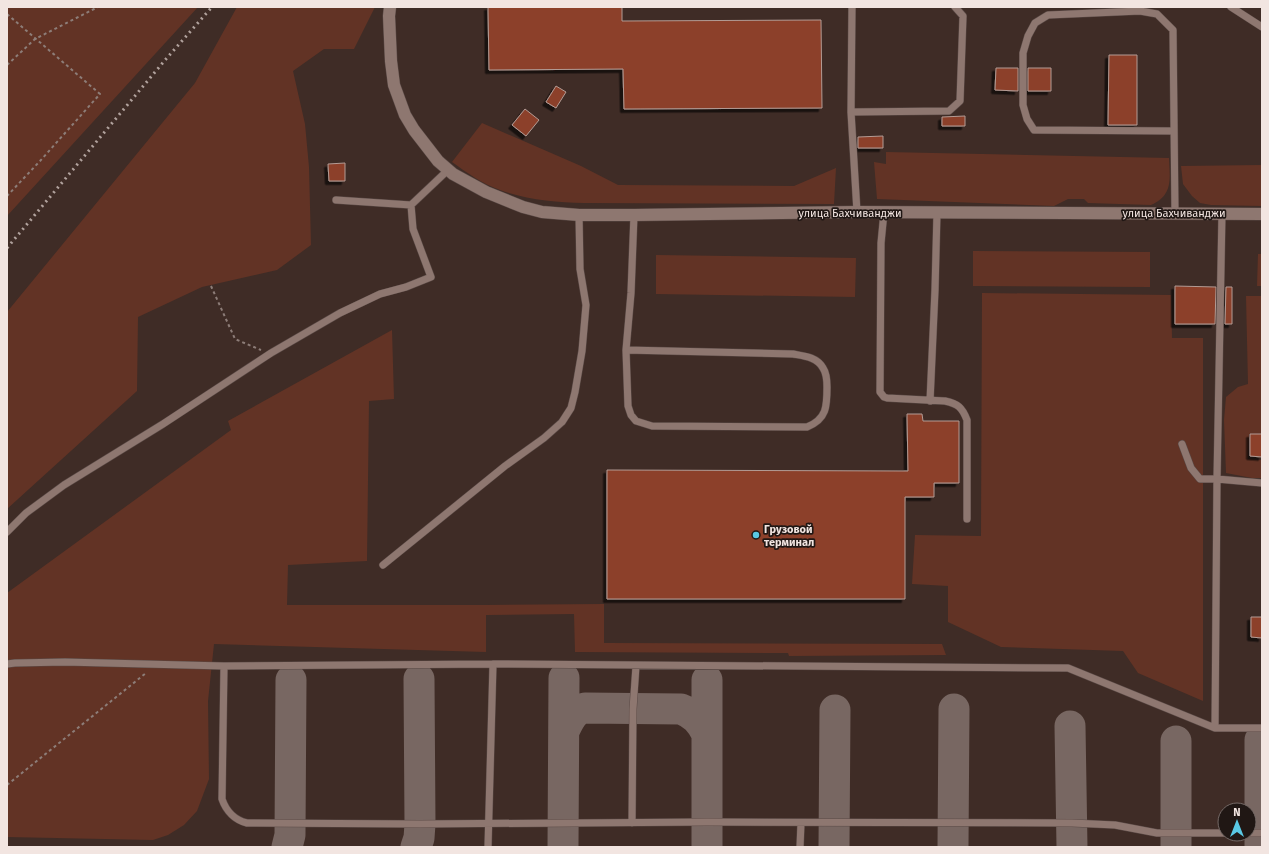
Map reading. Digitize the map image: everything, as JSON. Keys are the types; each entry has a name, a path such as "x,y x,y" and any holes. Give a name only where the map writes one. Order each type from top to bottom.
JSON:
{"street":[{"name":"улица Бахчиванджи","path":"390,7 391,61 394,85 414,130 438,161 448,170 486,192 523,207 542,212 579,215 857,212 1262,214"}],"lane":[{"path":"852,7 851,112 857,212"},
{"path":"851,112 949,111 960,101 963,16 955,7"},
{"path":"1231,7 1262,27"},
{"path":"1174,131 1034,130 1027,119 1023,105 1023,54 1028,36 1035,23 1048,15 1140,11 1157,14 1173,30 1175,213"},
{"path":"336,200 411,205 448,170"},
{"path":"7,532 26,513 64,485 163,424 271,353 340,312 380,294 406,287 431,277 413,229 411,205"},
{"path":"884,212 881,243 880,392 887,398 945,401 958,405 964,411 967,420 967,519"},
{"path":"930,401 937,213"},
{"path":"1216,728 1216,479 1222,213"},
{"path":"384,564 505,466 544,438 562,422 571,408 582,351 586,305 580,269 579,215"},
{"path":"626,350 793,354 808,356 818,362 823,368 826,378 827,403 822,417 815,424 807,427 652,426 636,421 631,415 628,406 626,350 631,293 634,215"},
{"path":"1182,444 1191,468 1200,479 1262,483"},
{"path":"7,664 65,662 224,666 493,664 1068,668 1216,728 1262,728"},
{"path":"488,847 493,664"},
{"path":"224,666 222,799 224,806 234,818 247,823 1072,823 1115,825 1157,833 1217,833"},
{"path":"632,823 636,666"},
{"path":"800,847 801,823"}],"path":[{"path":"7,65 36,39 98,7"},
{"path":"7,14 100,94 7,196"},
{"path":"211,286 235,340 271,353"},
{"path":"7,785 156,664"}],"shaded area":[{"path":"7,7 198,7 7,216"},
{"path":"237,7 375,7 354,49 324,49 293,71 305,124 309,167 311,245 277,270 202,287 138,317 137,391 7,509 7,312 195,83"},
{"path":"482,123 581,166 618,185 794,186 836,168 834,204 584,203 552,201 521,196 487,185 452,162"},
{"path":"886,152 1169,158 1170,180 1167,192 1163,197 1151,205 1088,203 1084,199 1068,199 1054,206 877,199 874,162 886,164"},
{"path":"1262,165 1262,206 1211,205 1200,203 1192,196 1183,184 1181,166"},
{"path":"973,251 1150,252 1150,287 973,286"},
{"path":"1258,254 1262,254 1262,286 1257,286"},
{"path":"656,255 856,258 855,297 656,294"},
{"path":"982,293 1171,295 1172,338 1203,338 1203,701 1138,673 1123,651 1001,647 948,622 948,586 912,584 915,535 981,536"},
{"path":"1246,296 1262,296 1262,434 1249,434 1248,459 1262,460 1262,478 1252,478 1226,473 1224,420 1226,397 1238,387 1248,384"},
{"path":"392,330 394,399 369,401 367,561 288,565 287,605 604,604 604,643 942,644 946,655 789,656 788,653 575,652 574,614 486,615 486,652 214,644 208,701 209,779 197,811 184,825 168,835 153,840 7,837 7,593 231,430 228,421"}],"building":[{"path":"488,7 622,7 622,21 821,20 822,108 624,109 623,69 489,70"},
{"path":"1109,55 1137,55 1137,125 1108,125"},
{"path":"996,68 1018,68 1018,91 995,90"},
{"path":"1028,68 1051,68 1051,91 1028,91"},
{"path":"556,86 566,92 556,108 546,102"},
{"path":"525,109 539,120 526,136 512,125"},
{"path":"965,116 965,126 942,126 942,117"},
{"path":"883,136 883,148 858,148 858,137"},
{"path":"345,163 345,181 329,181 328,164"},
{"path":"1175,286 1216,287 1215,324 1175,324"},
{"path":"1226,287 1232,287 1232,324 1225,324"},
{"name":"Грузовой терминал","path":"907,414 922,414 923,421 959,421 959,483 934,483 934,497 905,497 905,599 607,599 607,470 908,471"},
{"path":"1250,434 1262,434 1262,457 1250,456"},
{"path":"1251,617 1262,617 1262,638 1251,637"}],"taxiway":[{"path":"563,847 564,678"},
{"path":"416,847 419,838 420,824 419,679"},
{"path":"287,847 290,835 291,680"},
{"path":"707,680 707,847"},
{"path":"564,731 574,714 585,708 681,709 690,713 697,719 707,734"},
{"path":"953,847 954,709"},
{"path":"834,847 835,710"},
{"path":"1070,726 1072,847"},
{"path":"1260,740 1260,847"},
{"path":"1176,741 1176,847"}],"railway":[{"path":"7,248 166,59 212,7"}],"place":[{"name":"Грузовой терминал","path":"756,535"}]}
